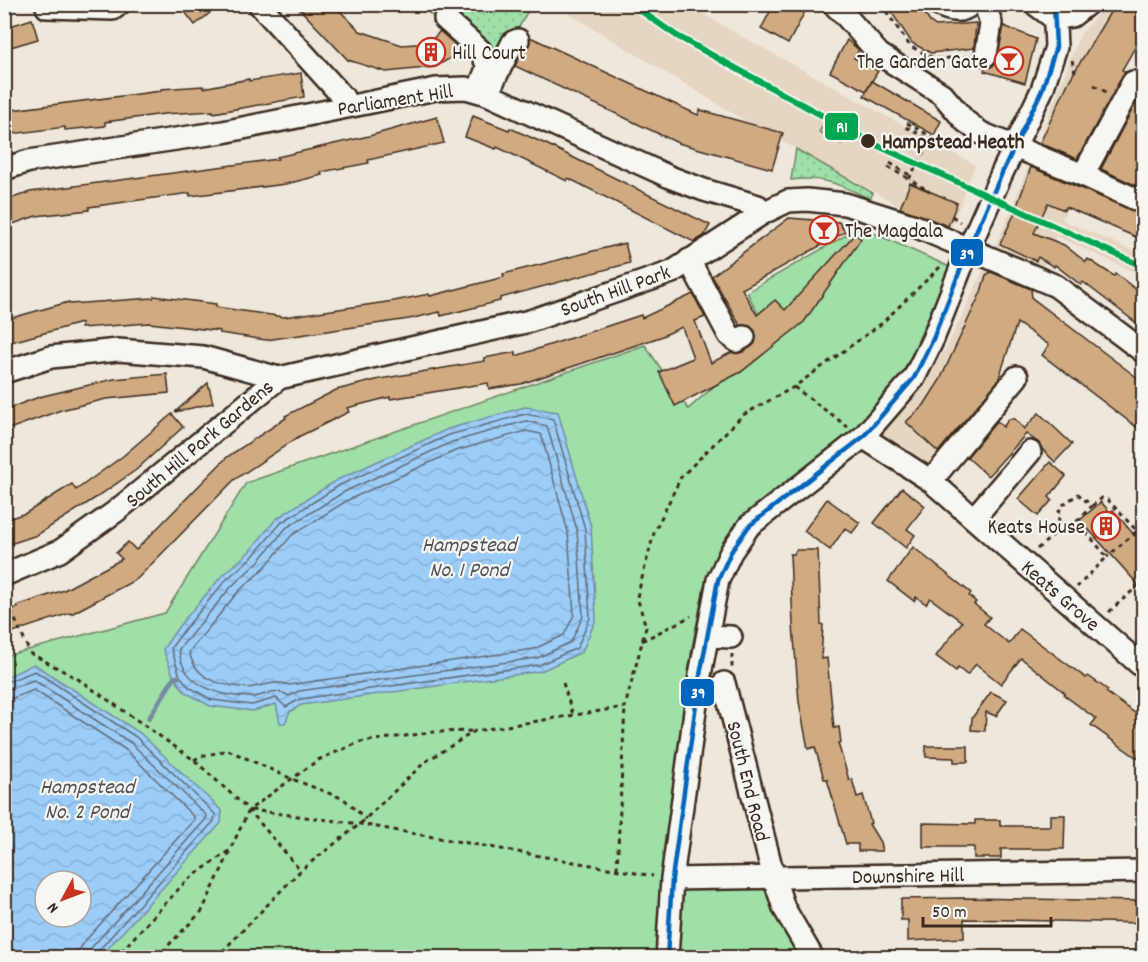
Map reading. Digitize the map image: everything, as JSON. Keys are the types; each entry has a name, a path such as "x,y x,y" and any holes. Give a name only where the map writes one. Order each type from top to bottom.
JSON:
{"street":[{"path":"47,7 113,9 119,4"},
{"path":"259,4 343,97 347,106"},
{"path":"833,4 879,54 942,94 965,122 981,133 1083,175 1143,203"},
{"path":"937,4 948,10 984,6 991,23 986,55"},
{"path":"1035,4 1072,16 1087,4"},
{"path":"668,957 672,879 700,675 718,580 731,552 749,526 863,437 914,378 933,339 966,254 971,223 1002,173 1042,90 1056,47 1055,12"},
{"path":"445,20 480,50 488,66 483,92"},
{"path":"483,92 513,42 518,40"},
{"path":"1083,175 1133,82"},
{"name":"Parliament Hill","path":"4,169 29,161 223,132 436,89 459,88 483,92 672,178 758,206 763,213"},
{"name":"South Hill Park","path":"279,378 530,321 672,272 763,213 788,201 807,200 845,204 915,226 966,254 1056,286 1143,352"},
{"path":"689,260 729,335 737,341 744,337"},
{"name":"South Hill Park Gardens","path":"4,372 51,357 118,350 203,357 279,378"},
{"path":"931,481 1017,377"},
{"name":"South Hill Park Gardens","path":"4,575 60,551 106,519 279,378"},
{"name":"Keats Grove","path":"863,437 931,481 1094,625 1140,659"},
{"path":"974,518 1030,452"},
{"path":"708,636 731,637"},
{"name":"South End Road","path":"724,683 774,878 784,908 813,957"},
{"name":"Downshire Hill","path":"672,879 1143,871"}],"path":[{"path":"881,4 910,46 935,59 986,55"},
{"path":"907,125 930,141 910,178"},
{"path":"889,165 929,191"},
{"path":"952,216 971,223"},
{"path":"617,869 625,707 646,627 637,597 654,533 681,477 743,416 794,387 880,324 951,256 966,254"},
{"path":"794,387 863,437"},
{"path":"1020,559 1046,541 1057,530 1060,522 1058,513 1063,505 1078,494 1092,506"},
{"path":"1068,601 1082,582 1137,531 1108,500 1102,498 1077,521 1107,557"},
{"path":"1094,625 1141,583"},
{"path":"4,595 30,653 78,679 194,760 249,810 301,870"},
{"path":"642,640 712,609"},
{"path":"724,683 732,673 731,637"},
{"path":"563,683 573,715"},
{"path":"156,957 202,911 249,810 318,760 360,742 435,732 475,731 625,707"},
{"path":"216,957 301,870 366,819 425,762 475,731"},
{"path":"194,760 228,750 292,779 344,799 366,819"},
{"path":"249,810 360,824 672,879"},
{"path":"115,957 186,881 230,850"}],"shaded area":[{"path":"555,5 561,7 560,5 689,5 728,29 975,165 949,233 744,120"},
{"path":"1105,5 1143,5 1143,27 1060,164 1080,178 1062,220 1143,255 1143,276 1056,236 991,392 924,482 876,442 947,347 1006,223 1080,35"}],"green space":[{"path":"420,5 531,5 492,77 485,64"},
{"path":"823,125 845,138 841,144 819,132"},
{"path":"796,149 873,193 870,199 832,183 813,179 791,180"},
{"path":"860,227 950,267 904,372 860,425 802,472 726,541 713,564 704,588 692,647 664,872 774,878 813,957 5,958 5,656 165,613 246,483 645,345 688,409 770,337 747,292"}],"water":[{"name":"Hampstead No. 1 Pond","path":"525,407 558,412 591,527 596,619 582,652 541,671 301,705 290,712 285,723 280,723 276,704 253,711 210,706 185,692 174,678 163,649 179,626 221,577 249,552 276,519 337,480 448,429"},
{"name":"Hampstead No. 2 Pond","path":"34,664 140,733 222,811 221,823 100,957 5,957 5,678"}],"building":[{"path":"179,4 221,4 195,25"},
{"path":"295,4 333,4 360,31 402,45 429,43 440,31 459,48 449,59 435,67 386,72 348,60"},
{"path":"774,4 809,4 788,44 761,29"},
{"path":"886,4 918,4 930,22 936,26 976,23 974,48 931,53 912,43"},
{"path":"1115,4 1143,4 1143,47 1137,44 1122,70 1125,72 1077,159 1040,143 1069,81"},
{"path":"32,19 38,39 4,49 4,28"},
{"name":"The Garden Gate","path":"1004,26 1036,39 1025,83 984,71 985,68 996,63"},
{"path":"530,37 698,115 700,110 783,133 772,169 678,143 515,66 522,52 528,47"},
{"path":"847,40 859,50 854,58 878,71 866,91 830,72"},
{"path":"301,73 304,97 213,113 213,111 164,114 105,122 105,126 65,130 65,127 4,135 4,111 161,91 161,89 203,86 203,88 249,79 249,81"},
{"path":"872,81 941,121 934,135 864,96"},
{"path":"1143,89 1143,189 1101,169"},
{"path":"473,116 509,130 510,128 548,145 710,225 704,236 694,242 568,178 567,181 497,147 496,149 465,137"},
{"path":"437,117 444,143 368,160 369,163 321,172 322,175 286,184 190,196 190,193 89,207 89,210 36,216 4,227 4,201 30,192 278,159 277,157 369,136"},
{"path":"1031,167 1143,215 1143,240 1066,207 1064,210 1048,203 1034,233 1064,245 1086,262 1088,259 1114,276 1116,274 1143,295 1143,328 1083,282 1081,285 1055,265 1054,267 1038,257 1036,261 1000,244 1013,217"},
{"path":"910,183 957,203 948,226 900,208"},
{"path":"789,218 839,222 845,232 742,289 757,315 775,300 785,310 855,234 861,239 804,322 741,372 675,406 659,372 693,358 682,327 660,337 521,384 489,389 488,383 390,399 390,397 347,408 349,412 300,436 234,480 137,579 71,614 4,635 4,610 18,608 17,606 64,590 122,559 116,553 128,542 136,550 227,457 286,418 285,416 336,390 380,379 485,361 484,358 516,352 516,356 641,315 642,318 693,294 705,317 695,321 711,363 732,352 743,352 755,343 755,331 750,326 740,325 712,276"},
{"path":"625,243 630,263 441,316 440,312 409,319 266,340 219,333 220,331 149,323 81,328 81,323 4,344 4,320 69,302 70,304 153,298 154,296 216,304 216,307 284,317 429,294 430,296 504,277 503,274"},
{"path":"991,272 1031,289 1032,298 1143,382 1143,432 1042,355 1049,345 1017,323 998,381 938,452 906,422 924,405 940,380 981,292 986,275"},
{"path":"167,374 169,393 106,399 61,410 4,431 4,410 39,397 114,379"},
{"path":"208,383 213,403 175,412"},
{"path":"1039,413 1072,444 1055,462 1039,443 1026,434 988,476 967,457 997,421 1003,427 1009,419 1015,419 1024,429"},
{"path":"172,414 183,427 136,470 37,535 4,546 4,520 26,513 72,484 76,490 123,456"},
{"path":"1050,462 1066,476 1049,497 1052,500 1038,516 1018,499"},
{"path":"902,488 925,506 907,529 915,535 906,548 874,523"},
{"path":"827,499 860,523 852,533 845,528 830,550 804,531"},
{"path":"1101,502 1110,512 1113,510 1135,536 1143,528 1143,590 1080,520"},
{"path":"913,547 971,593 969,596 976,602 974,604 990,617 984,624 1009,644 1020,629 1086,678 1088,676 1108,690 1106,692 1143,719 1143,749 1137,758 1091,725 1096,719 1021,658 1001,684 976,664 967,675 958,668 956,671 936,656 962,622 930,598 926,604 916,597 914,601 888,581"},
{"path":"796,550 818,550 821,624 823,625 821,659 827,658 834,728 839,727 841,743 838,743 849,780 852,779 857,797 863,795 871,823 869,824 880,842 882,851 858,851 858,844 846,844 815,747 808,749 799,702 793,625 790,554 794,554"},
{"path":"991,692 1007,700 996,716 986,712 985,731 971,730 972,718"},
{"path":"926,746 968,746 968,762 954,762 954,758 926,757"},
{"path":"1050,815 1065,815 1064,849 1001,849 1001,858 974,858 974,847 923,847 923,823 975,824 975,820 1000,820 1000,826 1050,826"},
{"path":"901,899 1143,901 1143,923 964,919 964,938 908,941 908,920 901,920"}],"waterway":[{"path":"149,718 174,678 179,677"}],"transit line":[{"name":"R1","path":"631,4 677,36 874,144 1144,267"},
{"name":"39","path":"667,958 672,879 700,675 718,580 731,552 749,526 863,437 914,378 933,339 968,250 1002,173 1042,90 1056,47 1054,4"}],"place":[{"name":"Hill Court","path":"431,52"},
{"name":"The Garden Gate","path":"1009,61"},
{"name":"Hampstead Heath","path":"868,141"},
{"name":"The Magdala","path":"824,230"},
{"name":"Keats House","path":"1106,526"}]}
